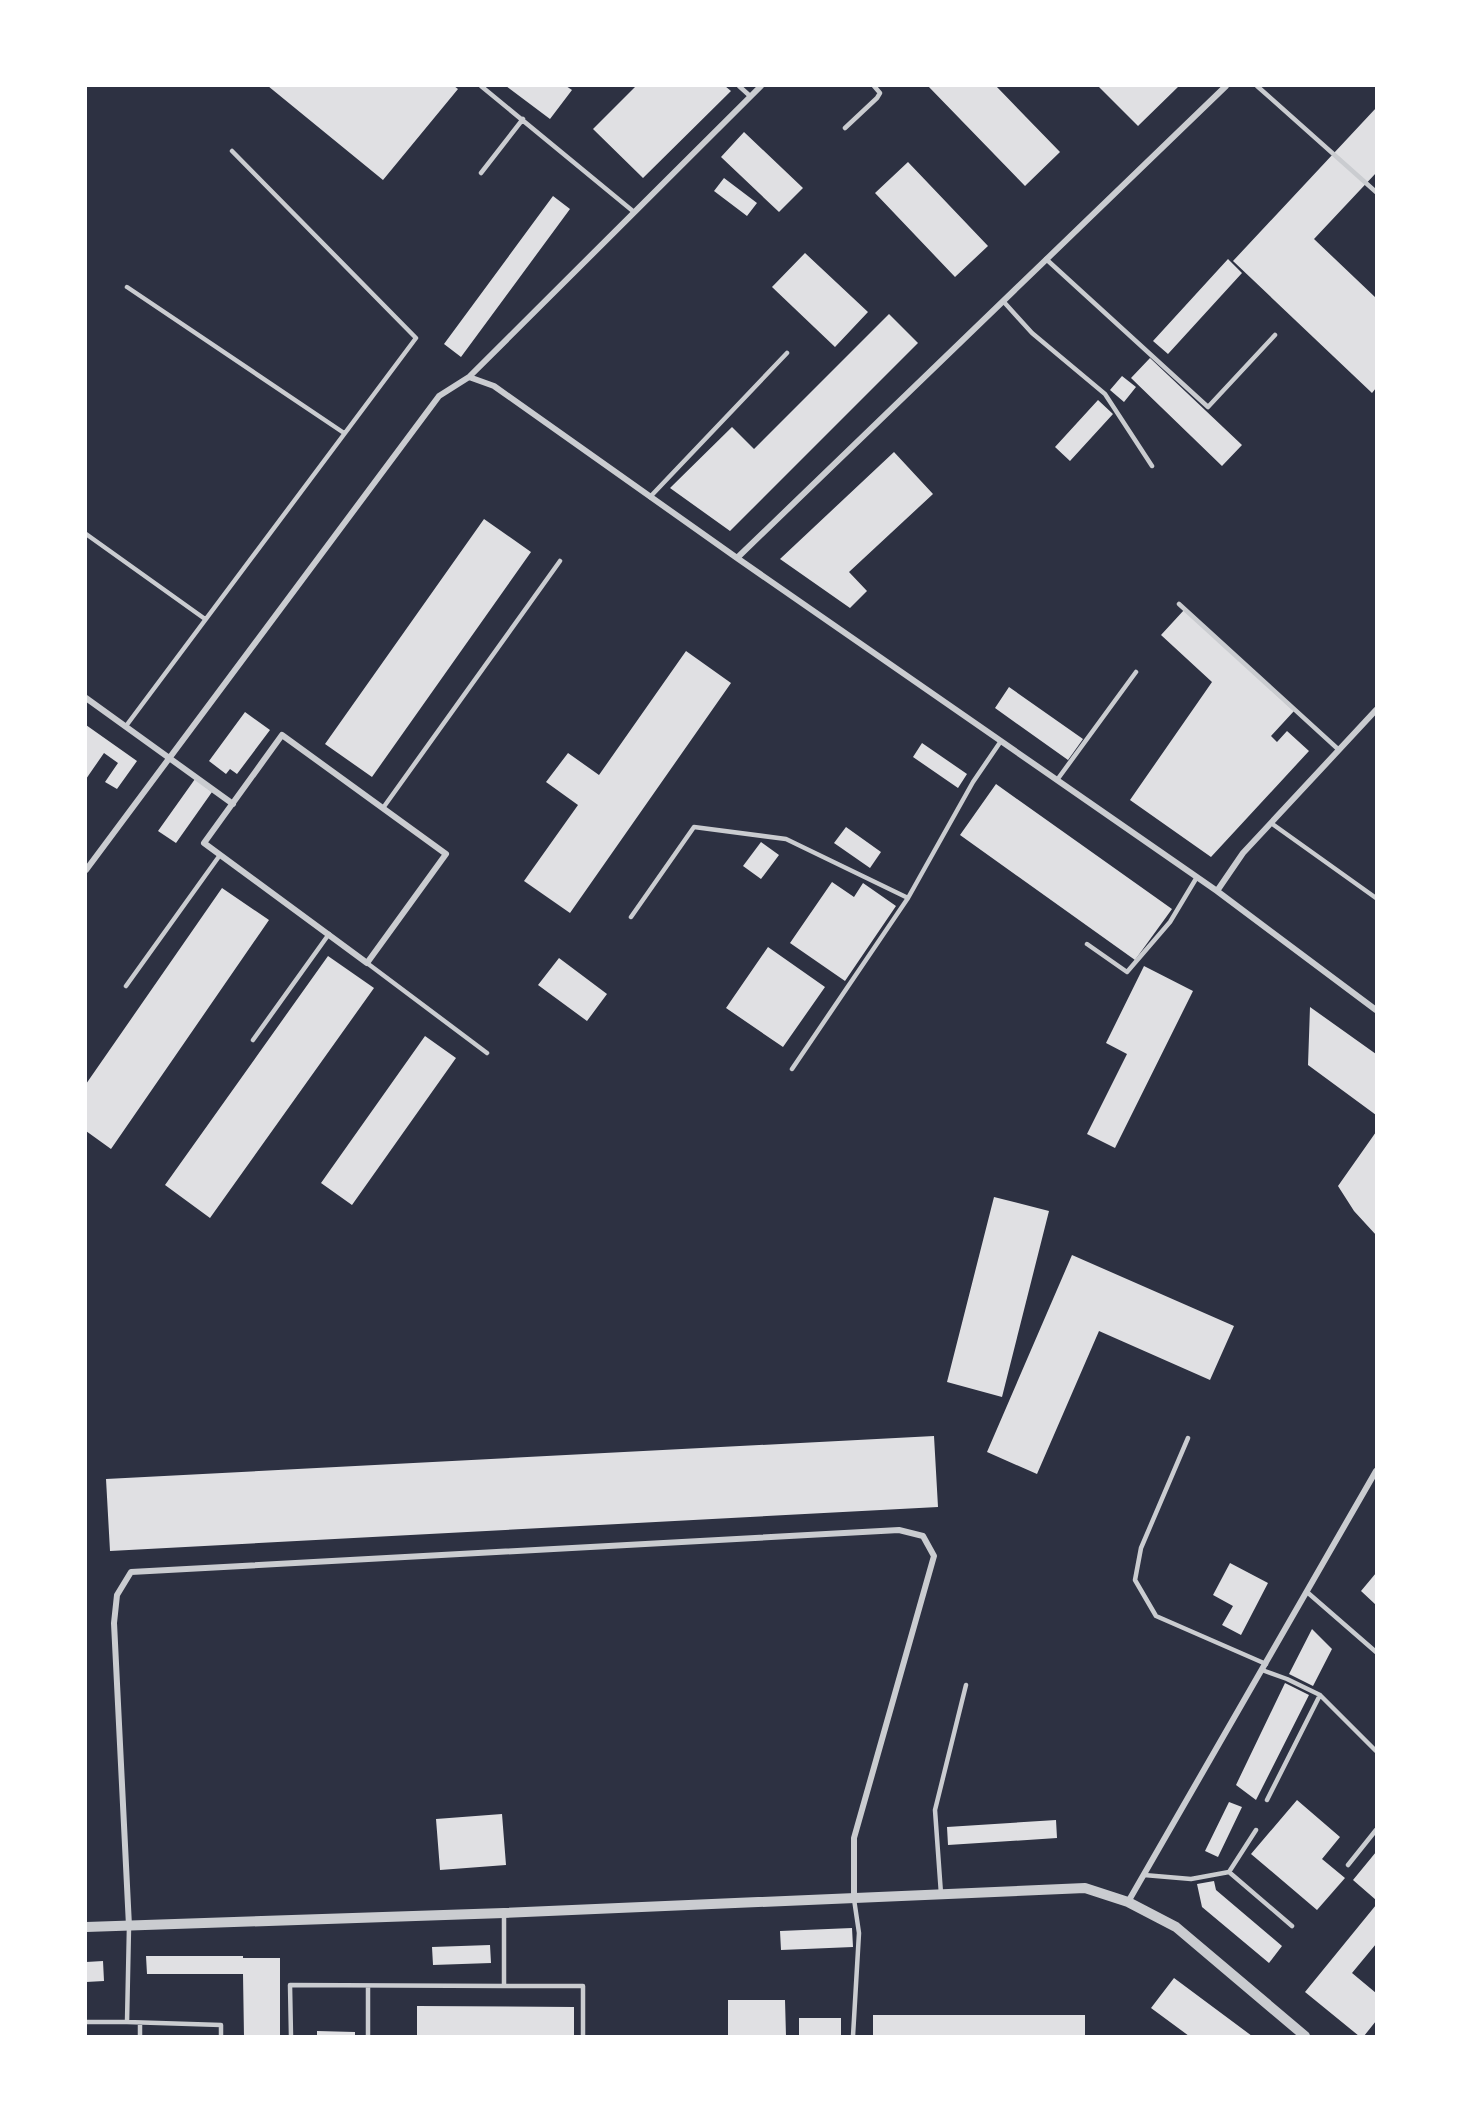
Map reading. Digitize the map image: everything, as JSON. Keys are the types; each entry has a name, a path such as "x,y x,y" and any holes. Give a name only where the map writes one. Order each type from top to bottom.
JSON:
{"street":[{"path":"86,870 439,396 469,378 761,86"},
{"path":"737,558 1226,86"},
{"path":"469,378 494,386 737,558 1217,891 1377,1010"},
{"path":"86,698 233,804"},
{"path":"1217,891 1243,853 1377,710"},
{"path":"282,735 382,808 446,854 367,963 204,843 282,735"},
{"path":"1128,1902 1377,1471"},
{"path":"129,1926 114,1623 117,1595 131,1572 899,1530 923,1536 934,1556 854,1838 854,1898"},
{"path":"86,1927 504,1913 1085,1888 1128,1902 1176,1928 1305,2037"}],"lane":[{"path":"482,86 634,212"},
{"path":"739,86 750,96"},
{"path":"844,128 877,98 880,93 874,86"},
{"path":"1257,86 1377,192"},
{"path":"481,173 523,119"},
{"path":"126,726 416,338 232,151"},
{"path":"1046,259 1208,407 1275,334"},
{"path":"127,287 344,433"},
{"path":"1003,301 1032,333 1105,394 1152,466"},
{"path":"650,497 787,353"},
{"path":"86,534 205,619"},
{"path":"382,808 560,561"},
{"path":"1179,604 1339,750"},
{"path":"1057,780 1136,672"},
{"path":"792,1070 908,898 973,782 1001,741"},
{"path":"1271,823 1377,898"},
{"path":"631,918 694,827 786,839 908,898"},
{"path":"126,986 220,855"},
{"path":"1087,944 1127,972 1170,922 1197,877"},
{"path":"253,1040 328,934"},
{"path":"367,963 487,1053"},
{"path":"1188,1438 1141,1548 1135,1580 1156,1616 1266,1664"},
{"path":"1307,1592 1377,1652"},
{"path":"1262,1670 1320,1695 1377,1751"},
{"path":"941,1894 935,1810 966,1685"},
{"path":"1267,1800 1320,1695"},
{"path":"1144,1875 1191,1879 1229,1872 1256,1830"},
{"path":"1348,1865 1377,1830"},
{"path":"1229,1872 1292,1926"},
{"path":"853,2037 860,1933 854,1898"},
{"path":"504,1913 504,1986"},
{"path":"127,2022 129,1926"},
{"path":"291,2037 291,1985 583,1986 583,2037"},
{"path":"368,1986 368,2037"},
{"path":"86,2022 221,2025 221,2037"},
{"path":"140,2023 140,2037"}],"building":[{"path":"268,86 454,86 458,89 383,180"},
{"path":"506,86 566,86 572,90 550,119"},
{"path":"636,86 725,86 731,91 643,178 593,129"},
{"path":"928,86 996,86 1060,152 1025,186"},
{"path":"1098,86 1179,86 1138,126"},
{"path":"1376,108 1376,173 1314,239 1376,298 1376,388 1372,393 1233,261"},
{"path":"744,132 803,188 779,212 721,157"},
{"path":"908,162 988,246 955,277 875,193"},
{"path":"724,178 757,203 747,216 714,191"},
{"path":"553,196 570,209 461,357 444,344"},
{"path":"805,253 868,312 835,347 772,287"},
{"path":"1228,259 1242,273 1168,354 1153,341"},
{"path":"889,314 918,343 730,531 670,488 732,427 754,449"},
{"path":"1150,358 1242,445 1222,466 1131,378"},
{"path":"1122,376 1136,387 1124,402 1110,390"},
{"path":"1098,400 1113,414 1070,461 1055,447"},
{"path":"894,452 933,494 849,572 867,591 850,608 780,559"},
{"path":"484,519 531,552 372,777 325,744"},
{"path":"1184,610 1294,711 1271,736 1277,742 1287,731 1309,751 1211,857 1130,800 1212,682 1161,635"},
{"path":"686,651 731,683 570,913 524,881 578,805 546,782 568,753 599,775"},
{"path":"1009,687 1083,739 1068,760 995,708"},
{"path":"245,712 270,730 237,774 230,769 226,774 209,761"},
{"path":"86,725 137,761 117,789 105,782 118,763 104,753 86,779"},
{"path":"922,743 967,774 958,788 913,757"},
{"path":"195,779 212,792 176,843 158,831"},
{"path":"996,784 1172,909 1135,960 960,835"},
{"path":"846,827 881,852 870,868 834,843"},
{"path":"761,842 779,855 761,879 743,866"},
{"path":"832,882 854,897 863,883 896,906 845,981 790,943"},
{"path":"222,888 269,920 111,1149 86,1131 86,1084"},
{"path":"768,947 825,987 783,1047 726,1008"},
{"path":"328,956 374,988 210,1218 165,1185"},
{"path":"559,958 607,994 587,1021 538,985"},
{"path":"1144,966 1193,991 1115,1148 1087,1134 1127,1054 1106,1043"},
{"path":"1310,1007 1376,1054 1376,1115 1308,1065"},
{"path":"425,1036 456,1058 352,1205 321,1183"},
{"path":"1376,1132 1376,1235 1354,1211 1338,1186"},
{"path":"994,1197 1049,1211 1002,1397 947,1382"},
{"path":"1072,1255 1234,1326 1210,1380 1099,1331 1037,1474 987,1452"},
{"path":"934,1436 938,1507 110,1551 106,1479"},
{"path":"1230,1563 1268,1583 1241,1635 1222,1625 1233,1606 1213,1595"},
{"path":"1376,1573 1376,1605 1361,1591"},
{"path":"1312,1629 1332,1649 1313,1686 1289,1674"},
{"path":"1285,1683 1309,1695 1256,1800 1236,1785"},
{"path":"1297,1800 1340,1837 1322,1859 1345,1878 1317,1910 1251,1854"},
{"path":"1229,1802 1242,1807 1218,1857 1205,1851"},
{"path":"502,1814 506,1865 440,1870 436,1819"},
{"path":"1056,1820 1057,1838 948,1845 947,1827"},
{"path":"1376,1852 1376,1900 1353,1880"},
{"path":"1214,1881 1216,1890 1282,1946 1269,1963 1202,1907 1197,1884"},
{"path":"1376,1905 1376,1944 1352,1973 1376,1993 1376,2021 1364,2036 1359,2036 1305,1992"},
{"path":"852,1928 853,1947 781,1950 780,1931"},
{"path":"490,1945 491,1963 433,1965 432,1947"},
{"path":"146,1956 280,1958 280,2036 244,2036 243,1974 147,1974"},
{"path":"103,1961 104,1981 86,1982 86,1962"},
{"path":"1174,1978 1252,2036 1189,2036 1151,2008"},
{"path":"728,2000 785,2000 786,2036 728,2036"},
{"path":"417,2006 574,2007 574,2036 417,2036"},
{"path":"873,2015 1085,2015 1085,2036 873,2036"},
{"path":"799,2018 841,2018 841,2036 799,2036"},
{"path":"317,2031 355,2032 355,2036 317,2036"}]}
